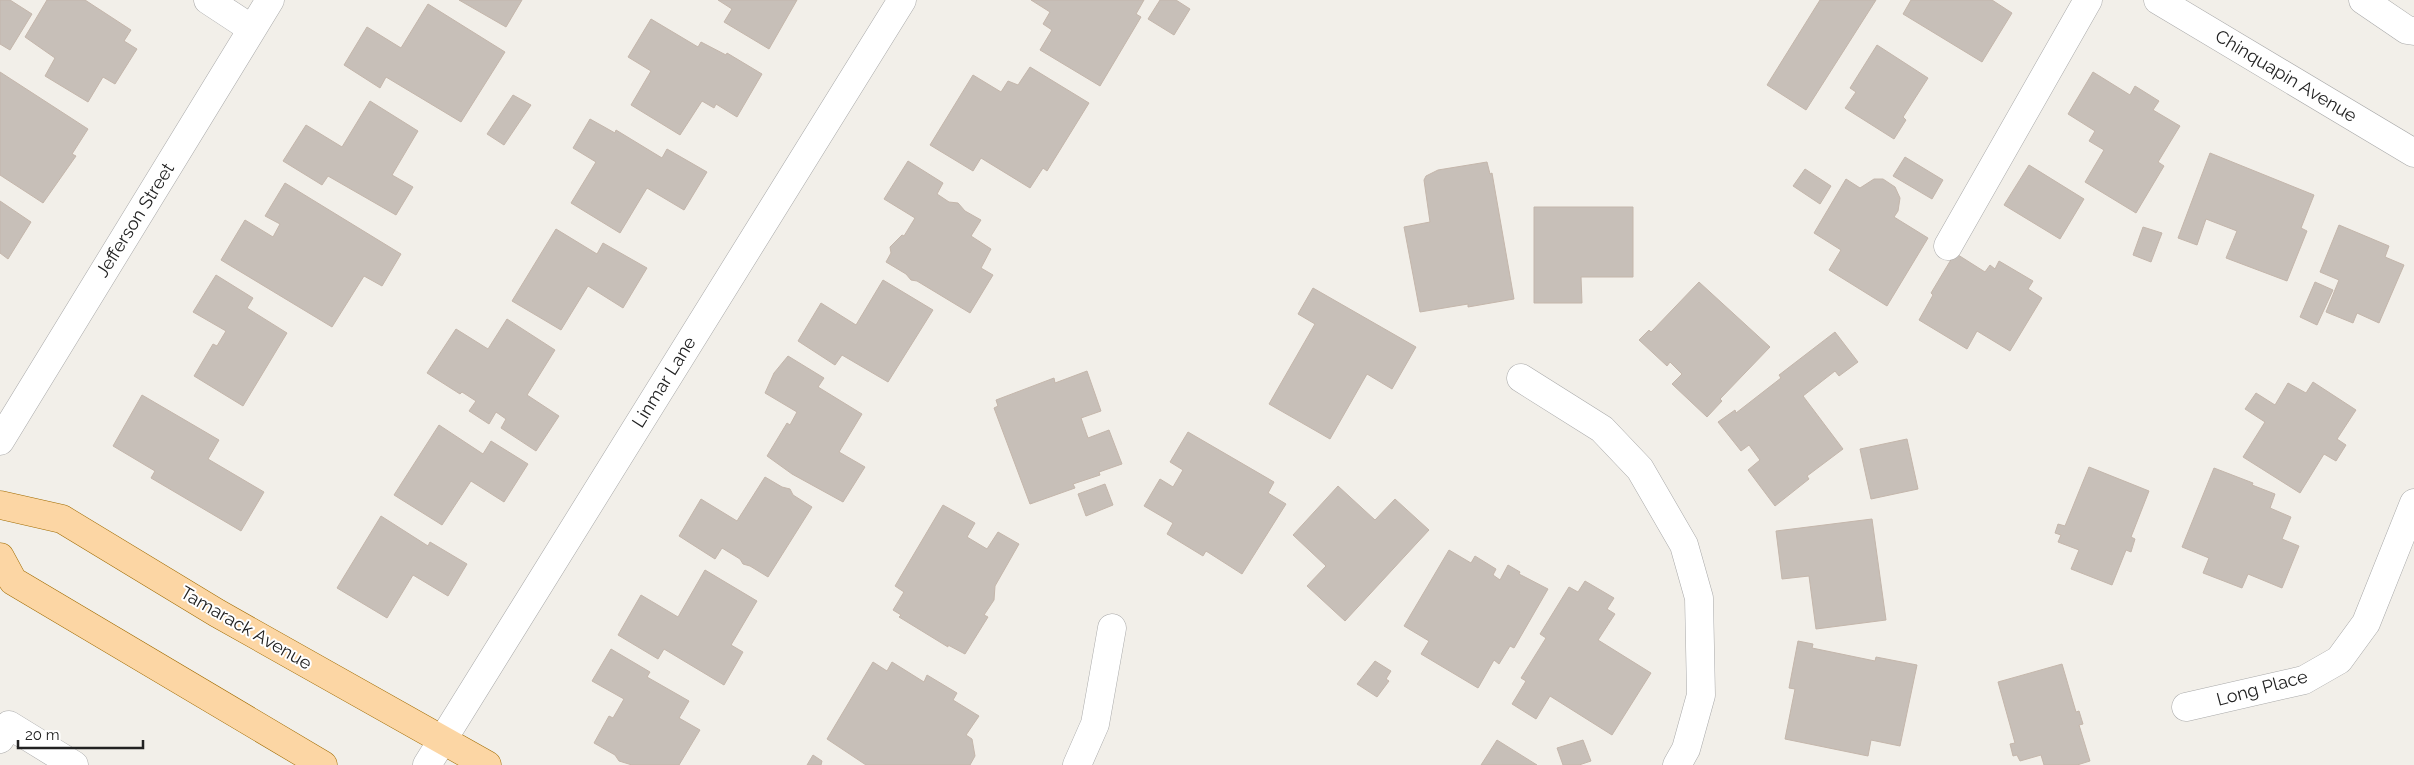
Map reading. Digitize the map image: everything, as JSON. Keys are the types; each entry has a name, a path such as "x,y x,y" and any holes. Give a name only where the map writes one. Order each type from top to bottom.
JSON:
{"main road":[{"name":"Tamarack Avenue","path":"0,505 62,519 217,613 487,765"},
{"path":"0,557 13,581 323,765"}],"street":[{"path":"208,0 252,29"},
{"name":"Jefferson Street","path":"0,441 270,0"},
{"name":"Linmar Lane","path":"427,765 902,0"},
{"path":"1948,246 2088,0"},
{"name":"Chinquapin Avenue","path":"2158,0 2414,153"},
{"path":"2363,0 2408,30 2414,31"},
{"path":"1520,378 1602,429 1640,469 1684,545 1699,598 1701,695 1686,749 1677,765"},
{"name":"Long Place","path":"2186,707 2304,680 2339,660 2366,623 2414,503"},
{"path":"1077,765 1094,724 1112,628"},
{"path":"0,739 9,725 74,765"}],"building":[{"path":"0,0 10,0 32,14 10,50 0,44"},
{"path":"47,0 85,0 131,30 124,41 137,49 115,84 103,77 88,102 45,76 55,58 25,37"},
{"path":"459,0 522,0 506,27"},
{"path":"718,0 797,0 769,49 724,22 732,9"},
{"path":"1031,0 1144,0 1136,14 1141,17 1100,86 1040,50 1052,30 1043,24 1050,12"},
{"path":"1160,0 1176,0 1190,9 1174,35 1148,19"},
{"path":"1820,0 1876,0 1806,110 1767,85"},
{"path":"1911,0 1992,0 2012,13 1982,62 1903,14"},
{"path":"428,4 505,52 461,122 386,77 380,88 344,65 367,27 401,48"},
{"path":"651,19 698,47 701,42 726,55 727,53 762,74 737,117 716,104 714,108 702,101 680,135 631,105 651,71 628,57"},
{"path":"1877,45 1928,78 1903,117 1906,120 1894,139 1845,108 1856,92 1850,88"},
{"path":"1030,67 1089,103 1047,171 1043,168 1030,188 981,158 973,171 930,145 973,75 1001,92 1008,81 1018,85"},
{"path":"0,72 88,129 72,154 76,156 43,203 0,175"},
{"path":"2093,72 2130,95 2135,86 2159,101 2153,110 2180,126 2158,162 2164,166 2136,213 2085,182 2104,150 2089,141 2095,131 2068,114"},
{"path":"513,95 531,105 504,145 487,134"},
{"path":"370,101 418,131 392,175 413,187 396,215 328,176 322,185 283,161 306,125 342,147"},
{"path":"590,119 615,133 616,130 662,158 667,149 707,172 684,210 647,188 620,233 571,203 596,162 573,148"},
{"path":"2210,153 2314,195 2301,228 2307,231 2287,281 2226,258 2237,231 2206,219 2197,245 2178,238"},
{"path":"1905,157 1943,180 1932,199 1893,176"},
{"path":"908,161 943,183 937,194 949,202 958,203 965,211 981,220 971,236 991,249 981,268 993,275 970,313 917,281 911,280 906,274 886,262 891,253 890,247 902,235 904,236 915,218 884,199"},
{"path":"1487,162 1490,174 1492,173 1514,299 1468,307 1468,304 1420,312 1404,227 1430,222 1424,180 1426,176 1438,170"},
{"path":"2029,165 2084,199 2060,239 2004,205"},
{"path":"1805,169 1831,186 1820,204 1793,186"},
{"path":"1846,179 1860,188 1874,179 1883,179 1895,187 1900,198 1898,211 1894,217 1928,238 1887,306 1829,270 1841,250 1814,233"},
{"path":"285,183 401,254 382,286 364,276 332,327 221,260 245,220 273,237 280,224 265,216"},
{"path":"0,201 31,222 8,259 0,253"},
{"path":"1534,207 1633,207 1633,277 1581,277 1582,303 1534,303"},
{"path":"2339,225 2389,246 2385,257 2404,265 2379,323 2357,313 2353,323 2326,312 2339,280 2320,272"},
{"path":"2143,227 2162,233 2151,262 2133,255"},
{"path":"556,229 597,254 603,243 647,268 623,308 588,286 561,330 512,301"},
{"path":"1955,253 1985,272 1990,265 1995,269 1999,261 2033,281 2028,289 2042,298 2010,351 1977,331 1967,349 1919,320 1933,295 1931,293"},
{"path":"216,275 253,298 247,308 287,333 243,406 194,376 213,344 217,346 226,331 193,312"},
{"path":"883,280 933,310 888,382 842,355 835,365 798,341 821,303 856,325"},
{"path":"1699,282 1770,347 1720,399 1722,401 1707,417 1672,384 1682,374 1670,362 1667,366 1639,340 1649,330 1651,332"},
{"path":"2315,282 2333,290 2317,325 2300,317"},
{"path":"1313,288 1416,347 1392,389 1367,374 1330,439 1269,404 1315,324 1298,314"},
{"path":"507,319 555,350 527,395 559,416 536,451 501,428 506,419 496,412 489,424 469,411 476,401 462,392 460,394 427,373 456,329 488,349"},
{"path":"1835,332 1858,362 1839,376 1835,371 1803,396 1843,449 1807,476 1809,479 1775,506 1748,470 1760,460 1749,445 1741,451 1718,422 1735,410 1736,413 1781,378 1779,375"},
{"path":"788,356 824,378 818,387 862,414 839,452 865,467 843,502 792,474 767,456 787,423 790,425 797,412 765,393 774,373"},
{"path":"1087,371 1101,411 1081,418 1088,438 1109,430 1122,464 1099,472 1100,475 1073,484 1075,488 1030,504 994,408 998,406 996,400 1054,378 1055,383"},
{"path":"2313,382 2356,410 2337,439 2346,445 2336,461 2324,454 2300,493 2243,457 2265,422 2245,409 2256,393 2275,405 2288,383 2306,393"},
{"path":"142,395 219,440 208,459 264,492 241,531 151,478 155,471 113,446"},
{"path":"439,425 483,454 491,441 528,464 504,502 471,481 442,525 394,495"},
{"path":"1188,432 1274,482 1268,493 1286,504 1242,574 1206,551 1203,556 1167,534 1173,523 1144,506 1160,479 1173,487 1183,470 1170,462"},
{"path":"1907,439 1918,489 1871,499 1860,449"},
{"path":"2089,467 2149,491 2131,537 2135,539 2131,552 2126,550 2112,585 2071,569 2079,550 2058,542 2061,535 2055,533 2058,524 2065,526"},
{"path":"2214,468 2275,494 2270,508 2291,517 2282,539 2299,546 2282,588 2248,574 2242,588 2203,573 2209,558 2182,547"},
{"path":"765,477 782,487 790,489 793,495 812,507 768,577 743,564 740,559 722,548 715,559 679,536 701,499 737,521"},
{"path":"1105,484 1113,505 1086,516 1078,494"},
{"path":"1338,486 1375,520 1395,499 1429,530 1345,621 1307,586 1326,566 1293,535"},
{"path":"943,505 975,523 967,537 987,549 998,532 1019,544 995,586 994,600 984,615 988,617 965,654 948,645 948,647 899,617 901,615 893,610 904,592 895,586"},
{"path":"381,516 428,546 430,542 467,564 448,596 413,575 387,618 337,588"},
{"path":"1872,519 1886,620 1816,629 1809,576 1782,579 1776,531"},
{"path":"1449,550 1471,563 1475,556 1496,569 1493,575 1500,580 1508,565 1520,572 1519,574 1548,589 1514,648 1510,646 1499,664 1494,660 1478,688 1421,654 1429,641 1404,626"},
{"path":"705,570 757,601 731,645 743,652 724,685 664,649 658,659 618,635 641,595 678,617"},
{"path":"1585,581 1614,598 1607,609 1615,614 1598,640 1651,673 1612,735 1550,696 1536,719 1512,704 1526,681 1521,678 1546,638 1540,634 1569,587 1578,592"},
{"path":"1798,641 1813,644 1812,648 1875,661 1876,657 1917,665 1900,746 1871,740 1868,756 1785,739 1795,689 1789,688"},
{"path":"611,649 650,672 647,677 689,701 679,718 700,730 679,765 632,765 619,761 615,755 594,743 609,716 613,718 624,699 592,681"},
{"path":"1375,661 1391,671 1386,679 1389,681 1377,697 1357,684"},
{"path":"873,662 887,671 892,662 924,682 927,675 957,693 953,700 979,716 966,735 972,739 975,756 970,765 866,765 827,739"},
{"path":"2062,664 2076,712 2079,711 2083,724 2079,725 2090,761 2077,765 2044,765 2041,755 2020,761 2017,755 2013,756 2010,744 2015,743 1998,682"},
{"path":"1497,740 1537,765 1481,765"},
{"path":"1583,740 1591,761 1579,765 1563,765 1557,748"},
{"path":"813,755 822,761 821,765 807,765"}]}
